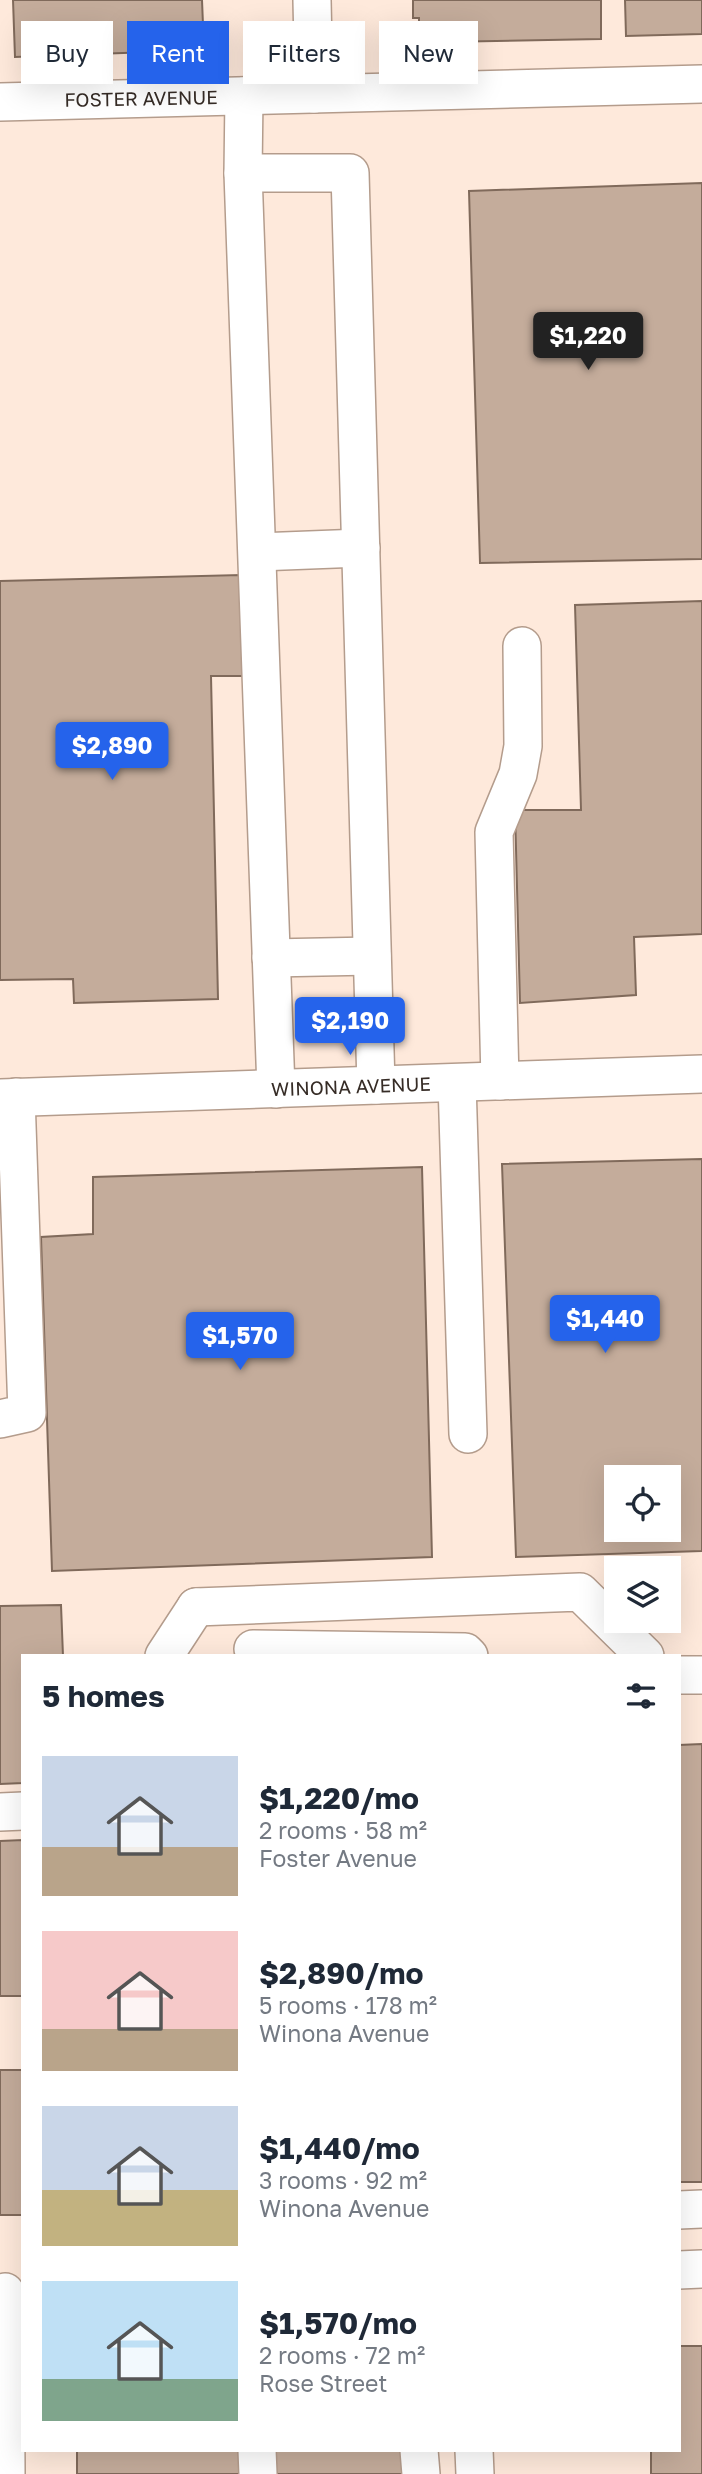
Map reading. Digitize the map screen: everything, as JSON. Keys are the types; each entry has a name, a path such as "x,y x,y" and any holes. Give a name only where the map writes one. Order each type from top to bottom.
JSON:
{"street":[{"path":"312,0 314,94"},
{"name":"FOSTER AVENUE","path":"0,102 702,84"},
{"path":"244,96 243,173 276,1089"},
{"path":"243,173 350,173 376,1085"},
{"path":"258,552 361,548"},
{"path":"500,1081 494,832 518,774 523,746 522,646"},
{"path":"271,958 372,956"},
{"name":"WINONA AVENUE","path":"8,1097 702,1074"},
{"path":"457,1083 468,1434"},
{"path":"0,1419 27,1413 8,1097"},
{"path":"196,1607 580,1592 643,1654"},
{"path":"196,1607 258,1652 467,1654"},
{"path":"165,1654 196,1607"},
{"path":"681,1675 702,1675"},
{"path":"0,1812 21,1811"},
{"path":"681,2210 702,2208"},
{"path":"681,2270 702,2269"},
{"path":"6,2474 9,2292"},
{"path":"257,2452 258,2474"},
{"path":"419,2452 421,2474"},
{"path":"474,2452 475,2474"}],"building":[{"path":"13,0 202,0 203,21 127,21 127,53 113,53 113,21 21,21 21,57 15,57"},
{"path":"413,0 601,0 601,39 478,41 478,21 419,21 419,18 413,18"},
{"path":"625,0 702,0 702,34 626,36"},
{"path":"702,183 702,559 480,563 469,191"},
{"path":"241,575 244,676 211,676 218,999 74,1003 73,979 0,980 0,581"},
{"path":"702,601 702,934 634,937 636,995 520,1003 515,810 581,810 575,605"},
{"path":"702,1159 702,1551 516,1557 502,1164"},
{"path":"422,1167 432,1557 52,1571 41,1237 93,1234 93,1177"},
{"path":"61,1605 63,1654 21,1654 21,1783 0,1784 0,1606"},
{"path":"702,1744 702,2182 681,2182 681,1745"},
{"path":"21,1840 21,1996 0,1996 0,1841"},
{"path":"0,2070 21,2070 21,2215 0,2215"},
{"path":"681,2346 702,2346 702,2474 651,2474 651,2452 681,2452"},
{"path":"77,2452 239,2452 240,2474 77,2474"},
{"path":"266,2452 402,2452 403,2474 267,2474"}]}
